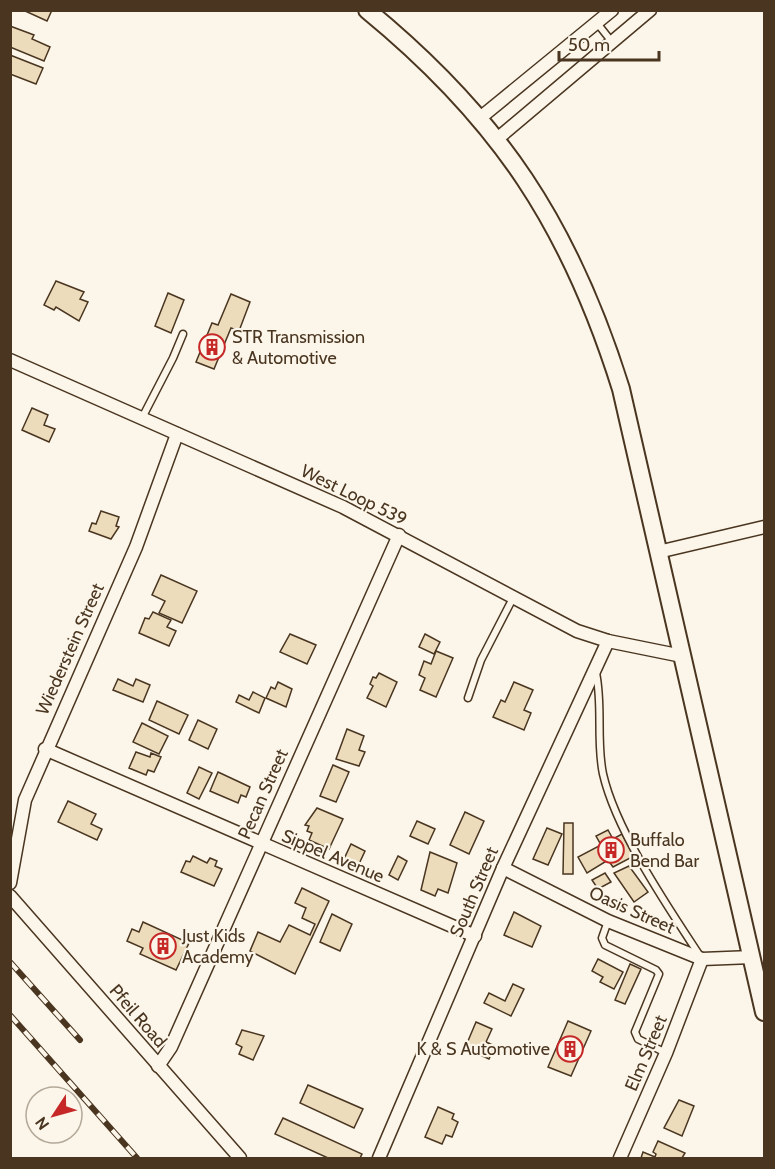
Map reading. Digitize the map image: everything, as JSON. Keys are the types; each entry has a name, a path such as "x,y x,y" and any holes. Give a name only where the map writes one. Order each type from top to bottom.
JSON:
{"main road":[{"path":"367,10 434,68 497,139 558,231 586,289 621,389 765,1012"}],"street":[{"path":"480,118 612,10"},
{"path":"497,139 650,10"},
{"name":"West Loop 539","path":"10,360 343,507 577,631 608,641 682,657"},
{"name":"Wiederstein Street","path":"10,883 25,800 45,749 136,547 177,434"},
{"path":"658,552 765,527"},
{"name":"Pecan Street","path":"158,1066 171,1047 399,535"},
{"name":"South Street","path":"379,1158 503,868 608,641"},
{"name":"Sippel Avenue","path":"45,749 475,936"},
{"name":"Oasis Street","path":"503,868 608,921 702,959 752,957"},
{"name":"Pfeil Road","path":"10,896 240,1158"},
{"name":"Elm Street","path":"620,1158 666,1053 702,959"}],"lane":[{"path":"597,23 613,43"},
{"path":"142,418 183,334"},
{"path":"468,698 481,660 513,598"},
{"path":"595,668 598,683 603,774 620,818 652,880 702,959"},
{"path":"608,921 602,938 605,945 656,970 659,974 635,1032 638,1040 666,1053"}],"building":[{"path":"23,10 52,10 47,21"},
{"path":"10,26 34,35 32,39 50,47 44,61 10,47"},
{"path":"10,55 43,68 36,84 10,74"},
{"path":"56,281 84,292 80,299 88,302 79,321 56,307 54,310 44,305"},
{"path":"168,293 184,300 171,333 155,326"},
{"name":"STR Transmission & Automotive","path":"231,294 250,302 239,331 231,328 214,369 196,362 212,323 218,325"},
{"path":"32,408 48,415 44,425 55,429 49,442 22,430"},
{"path":"101,511 119,517 116,526 119,527 111,539 89,531 92,523 96,524"},
{"path":"161,575 197,591 182,623 159,613 165,601 152,595"},
{"path":"153,612 171,620 167,627 176,631 169,646 139,633 145,618 149,619"},
{"path":"290,634 316,645 307,664 280,652"},
{"path":"425,634 440,642 434,654 419,647"},
{"path":"436,651 453,658 436,697 420,690 425,678 419,675 424,661 431,664"},
{"path":"379,673 397,682 386,707 367,698 373,686 370,684 373,677 376,678"},
{"path":"118,679 133,686 136,679 150,685 143,702 113,690"},
{"path":"278,682 292,689 286,707 266,698 271,687 275,689"},
{"path":"514,682 533,690 524,710 531,713 524,730 493,717 501,700 505,702"},
{"path":"253,692 265,698 259,713 236,702 239,695 249,700"},
{"path":"157,701 188,715 179,734 149,720"},
{"path":"198,720 217,729 208,749 189,740"},
{"path":"142,723 168,736 159,754 133,742"},
{"path":"347,729 364,736 359,750 365,752 359,766 336,759"},
{"path":"136,752 150,757 151,753 161,757 154,772 148,770 146,775 129,768"},
{"path":"333,765 349,772 336,802 320,796"},
{"path":"199,767 212,773 199,799 187,793"},
{"path":"218,772 250,787 246,797 241,795 238,803 210,791"},
{"path":"68,801 96,814 91,824 102,829 97,840 58,822"},
{"path":"317,808 343,819 329,849 309,840 312,833 307,831 309,826 305,825"},
{"path":"465,812 484,821 469,854 450,845"},
{"path":"417,821 435,829 428,844 410,836"},
{"path":"564,823 573,823 573,874 563,874"},
{"path":"547,828 562,834 548,865 533,859"},
{"name":"Buffalo Bend Bar","path":"608,830 613,839 622,834 634,856 613,867 608,860 587,873 578,857 601,845 596,836"},
{"path":"351,844 365,851 358,866 344,859"},
{"path":"430,852 457,863 448,893 438,889 435,896 421,890"},
{"path":"193,856 207,863 210,858 217,861 215,866 222,869 214,886 181,872 186,861 190,862"},
{"path":"398,856 407,861 398,880 389,875"},
{"path":"629,866 648,892 634,902 614,873"},
{"path":"605,873 611,882 598,889 592,880"},
{"path":"302,888 329,901 295,974 250,951 258,932 280,942 289,925 310,935 315,924 302,918 306,908 295,903"},
{"path":"514,912 541,926 532,947 504,935"},
{"path":"332,914 352,924 340,951 320,942"},
{"name":"Just Kids Academy","path":"143,922 189,943 176,970 140,954 143,948 127,941 132,929 139,932"},
{"path":"598,959 623,972 614,989 600,982 603,977 592,971"},
{"path":"630,964 641,969 625,1004 615,1000"},
{"path":"513,984 524,989 511,1016 484,1003 489,993 505,1001"},
{"name":"K & S Automotive","path":"568,1021 591,1031 571,1076 548,1067"},
{"path":"476,1022 492,1029 486,1042 495,1046 489,1059 465,1048"},
{"path":"242,1030 264,1036 253,1060 239,1054 242,1047 236,1044"},
{"path":"308,1085 363,1109 354,1128 300,1103"},
{"path":"679,1100 694,1106 682,1136 664,1128"},
{"path":"438,1107 454,1114 452,1119 458,1122 452,1137 446,1135 442,1144 425,1137"},
{"path":"283,1118 362,1154 360,1158 328,1158 275,1134"},
{"path":"658,1141 685,1153 682,1158 641,1158 643,1152 655,1157 656,1154 653,1152"}],"railway":[{"path":"10,962 80,1040"},
{"path":"10,1015 137,1158"}],"place":[{"name":"STR Transmission & Automotive","path":"212,347"},
{"name":"Buffalo Bend Bar","path":"611,850"},
{"name":"Just Kids Academy","path":"163,946"},
{"name":"K & S Automotive","path":"570,1049"}]}
